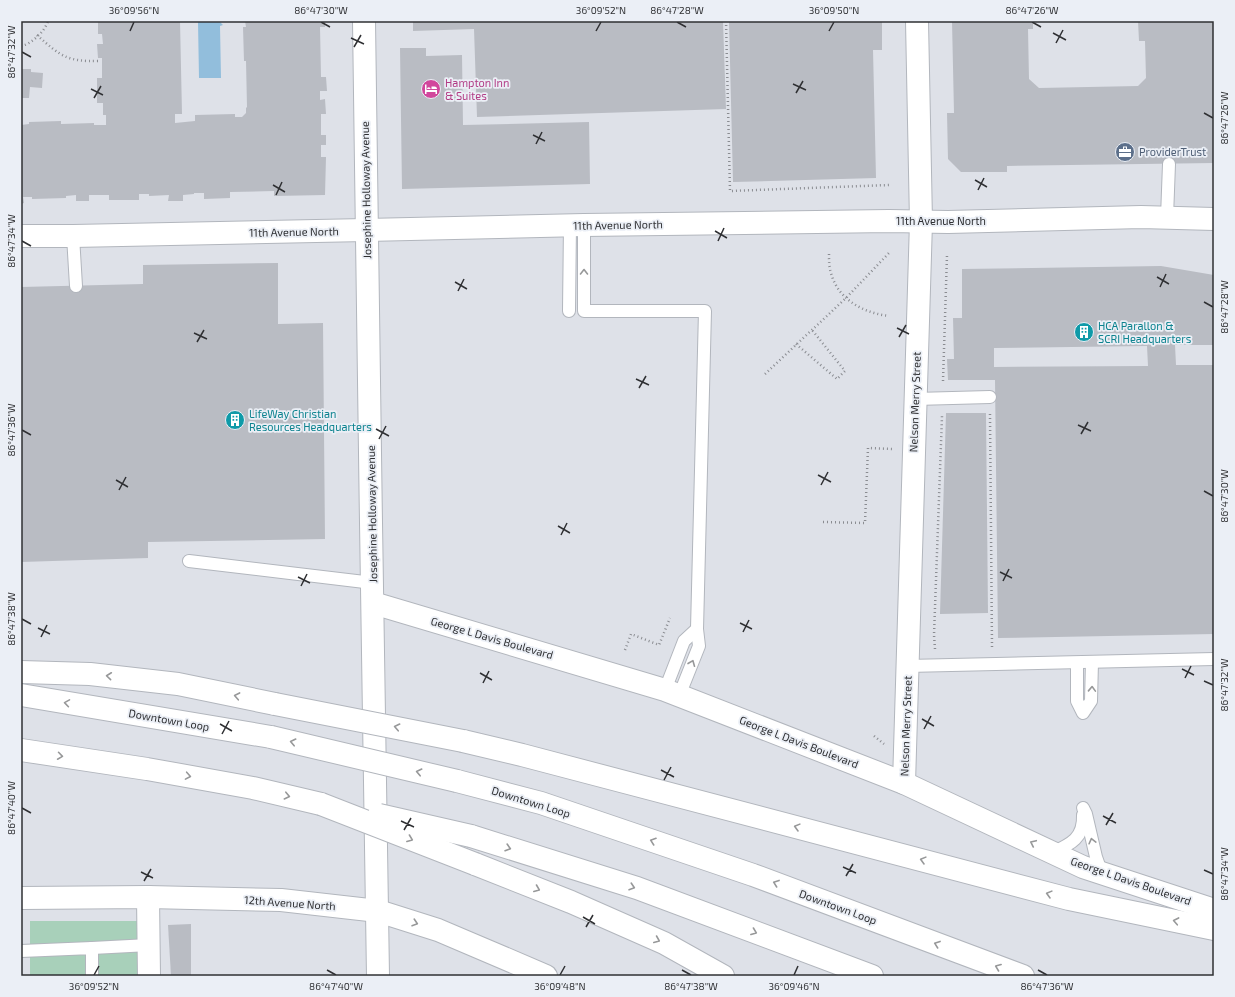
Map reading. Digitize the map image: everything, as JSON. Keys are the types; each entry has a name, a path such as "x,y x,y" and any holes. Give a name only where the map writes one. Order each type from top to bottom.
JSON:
{"main road":[{"name":"Josephine Holloway Avenue","path":"364,21 378,976"},
{"name":"Nelson Merry Street","path":"904,783 921,222 916,21"},
{"name":"11th Avenue North","path":"21,236 577,225 948,222 1141,217 1214,219"},
{"name":"George L Davis Boulevard","path":"373,593 672,693 904,783 1052,853 1102,874 1214,910"},
{"path":"21,672 90,674 171,683 463,741 546,761 1070,900 1214,929"},
{"name":"Downtown Loop","path":"21,695 271,737 457,781 541,803 753,875 1023,976"},
{"path":"21,750 147,768 253,788 471,836 636,888 872,976"},
{"path":"321,804 571,902 664,943 723,976"},
{"name":"12th Avenue North","path":"21,898 148,897 281,900 378,911 438,930 546,976"},
{"path":"148,897 149,976"}],"lane":[{"path":"1167,217 1169,164"},
{"path":"569,311 577,225"},
{"path":"577,225 584,311 705,311 697,629 699,646 672,693"},
{"path":"73,236 76,286"},
{"path":"915,399 990,397"},
{"path":"189,561 373,593"},
{"path":"907,666 1214,659"},
{"path":"1077,663 1077,701 1083,713 1091,701 1092,662"},
{"path":"1052,853 1068,845 1079,836 1082,826 1083,808 1086,814 1096,857 1102,874"},
{"path":"21,952 149,945"},
{"path":"92,948 92,976"}],"path":[{"path":"21,46 30,43 43,30 48,21"},
{"path":"726,21 730,191 890,185"},
{"path":"37,36 57,53 66,58 76,61 99,61"},
{"path":"765,374 846,298 889,253"},
{"path":"829,254 831,274 846,298 864,310 888,316"},
{"path":"935,652 934,635 947,255"},
{"path":"796,344 837,379 845,371 812,330"},
{"path":"990,397 992,650"},
{"path":"823,522 865,523 868,448 941,450"},
{"path":"625,650 631,634 659,645 670,618"}],"green space":[{"path":"30,921 144,921 144,976 30,976"}],"water":[{"path":"198,22 220,22 223,25 220,26 221,78 199,78"}],"building":[{"path":"98,21 180,21 182,114 175,114 175,123 195,121 195,115 235,114 235,117 242,117 246,113 246,61 244,61 243,27 246,27 245,21 325,21 325,27 320,27 321,77 326,77 327,91 320,91 320,100 325,99 326,114 321,114 321,135 326,135 326,145 321,145 321,157 326,157 325,195 274,196 274,191 230,192 230,198 204,199 204,193 194,193 183,195 183,201 168,201 169,195 149,196 149,194 139,194 139,200 109,200 109,195 89,195 89,201 76,201 76,195 66,196 66,198 32,199 32,197 23,197 24,203 21,204 21,125 29,124 29,122 61,121 61,124 94,123 94,125 106,125 106,115 103,115 103,103 97,103 97,78 102,78 102,58 98,58 97,44 103,44 102,34 98,34"},
{"path":"413,21 723,21 726,109 477,117 474,29 413,31"},
{"path":"729,21 882,21 882,50 873,50 876,178 733,182"},
{"path":"952,21 1033,21 1033,29 1028,29 1029,79 1039,88 1138,86 1146,78 1145,41 1139,41 1138,21 1214,21 1214,163 1007,166 1007,172 961,172 948,159 947,113 954,113"},
{"name":"Hampton Inn & Suites","path":"400,48 426,48 426,56 462,55 463,125 589,122 590,184 402,189"},
{"path":"21,69 31,69 31,72 43,73 42,88 30,87 29,98 21,98"},
{"path":"278,263 278,324 323,323 325,539 148,542 148,558 21,562 21,287 143,284 143,265"},
{"path":"1161,266 1214,275 1214,345 1175,345 1176,365 1214,365 1214,634 998,638 995,380 948,380 947,359 954,359 953,318 962,318 962,269","holes":["1147,346 1148,366 994,367 994,348"]},
{"path":"946,413 986,413 988,613 940,614"},
{"path":"191,924 191,976 171,976 168,925"}],"place":[{"name":"Hampton Inn & Suites","path":"431,89"},
{"name":"ProviderTrust","path":"1125,152"},
{"name":"HCA Parallon & SCRI Headquarters","path":"1084,332"},
{"name":"LifeWay Christian Resources Headquarters","path":"235,420"}]}
